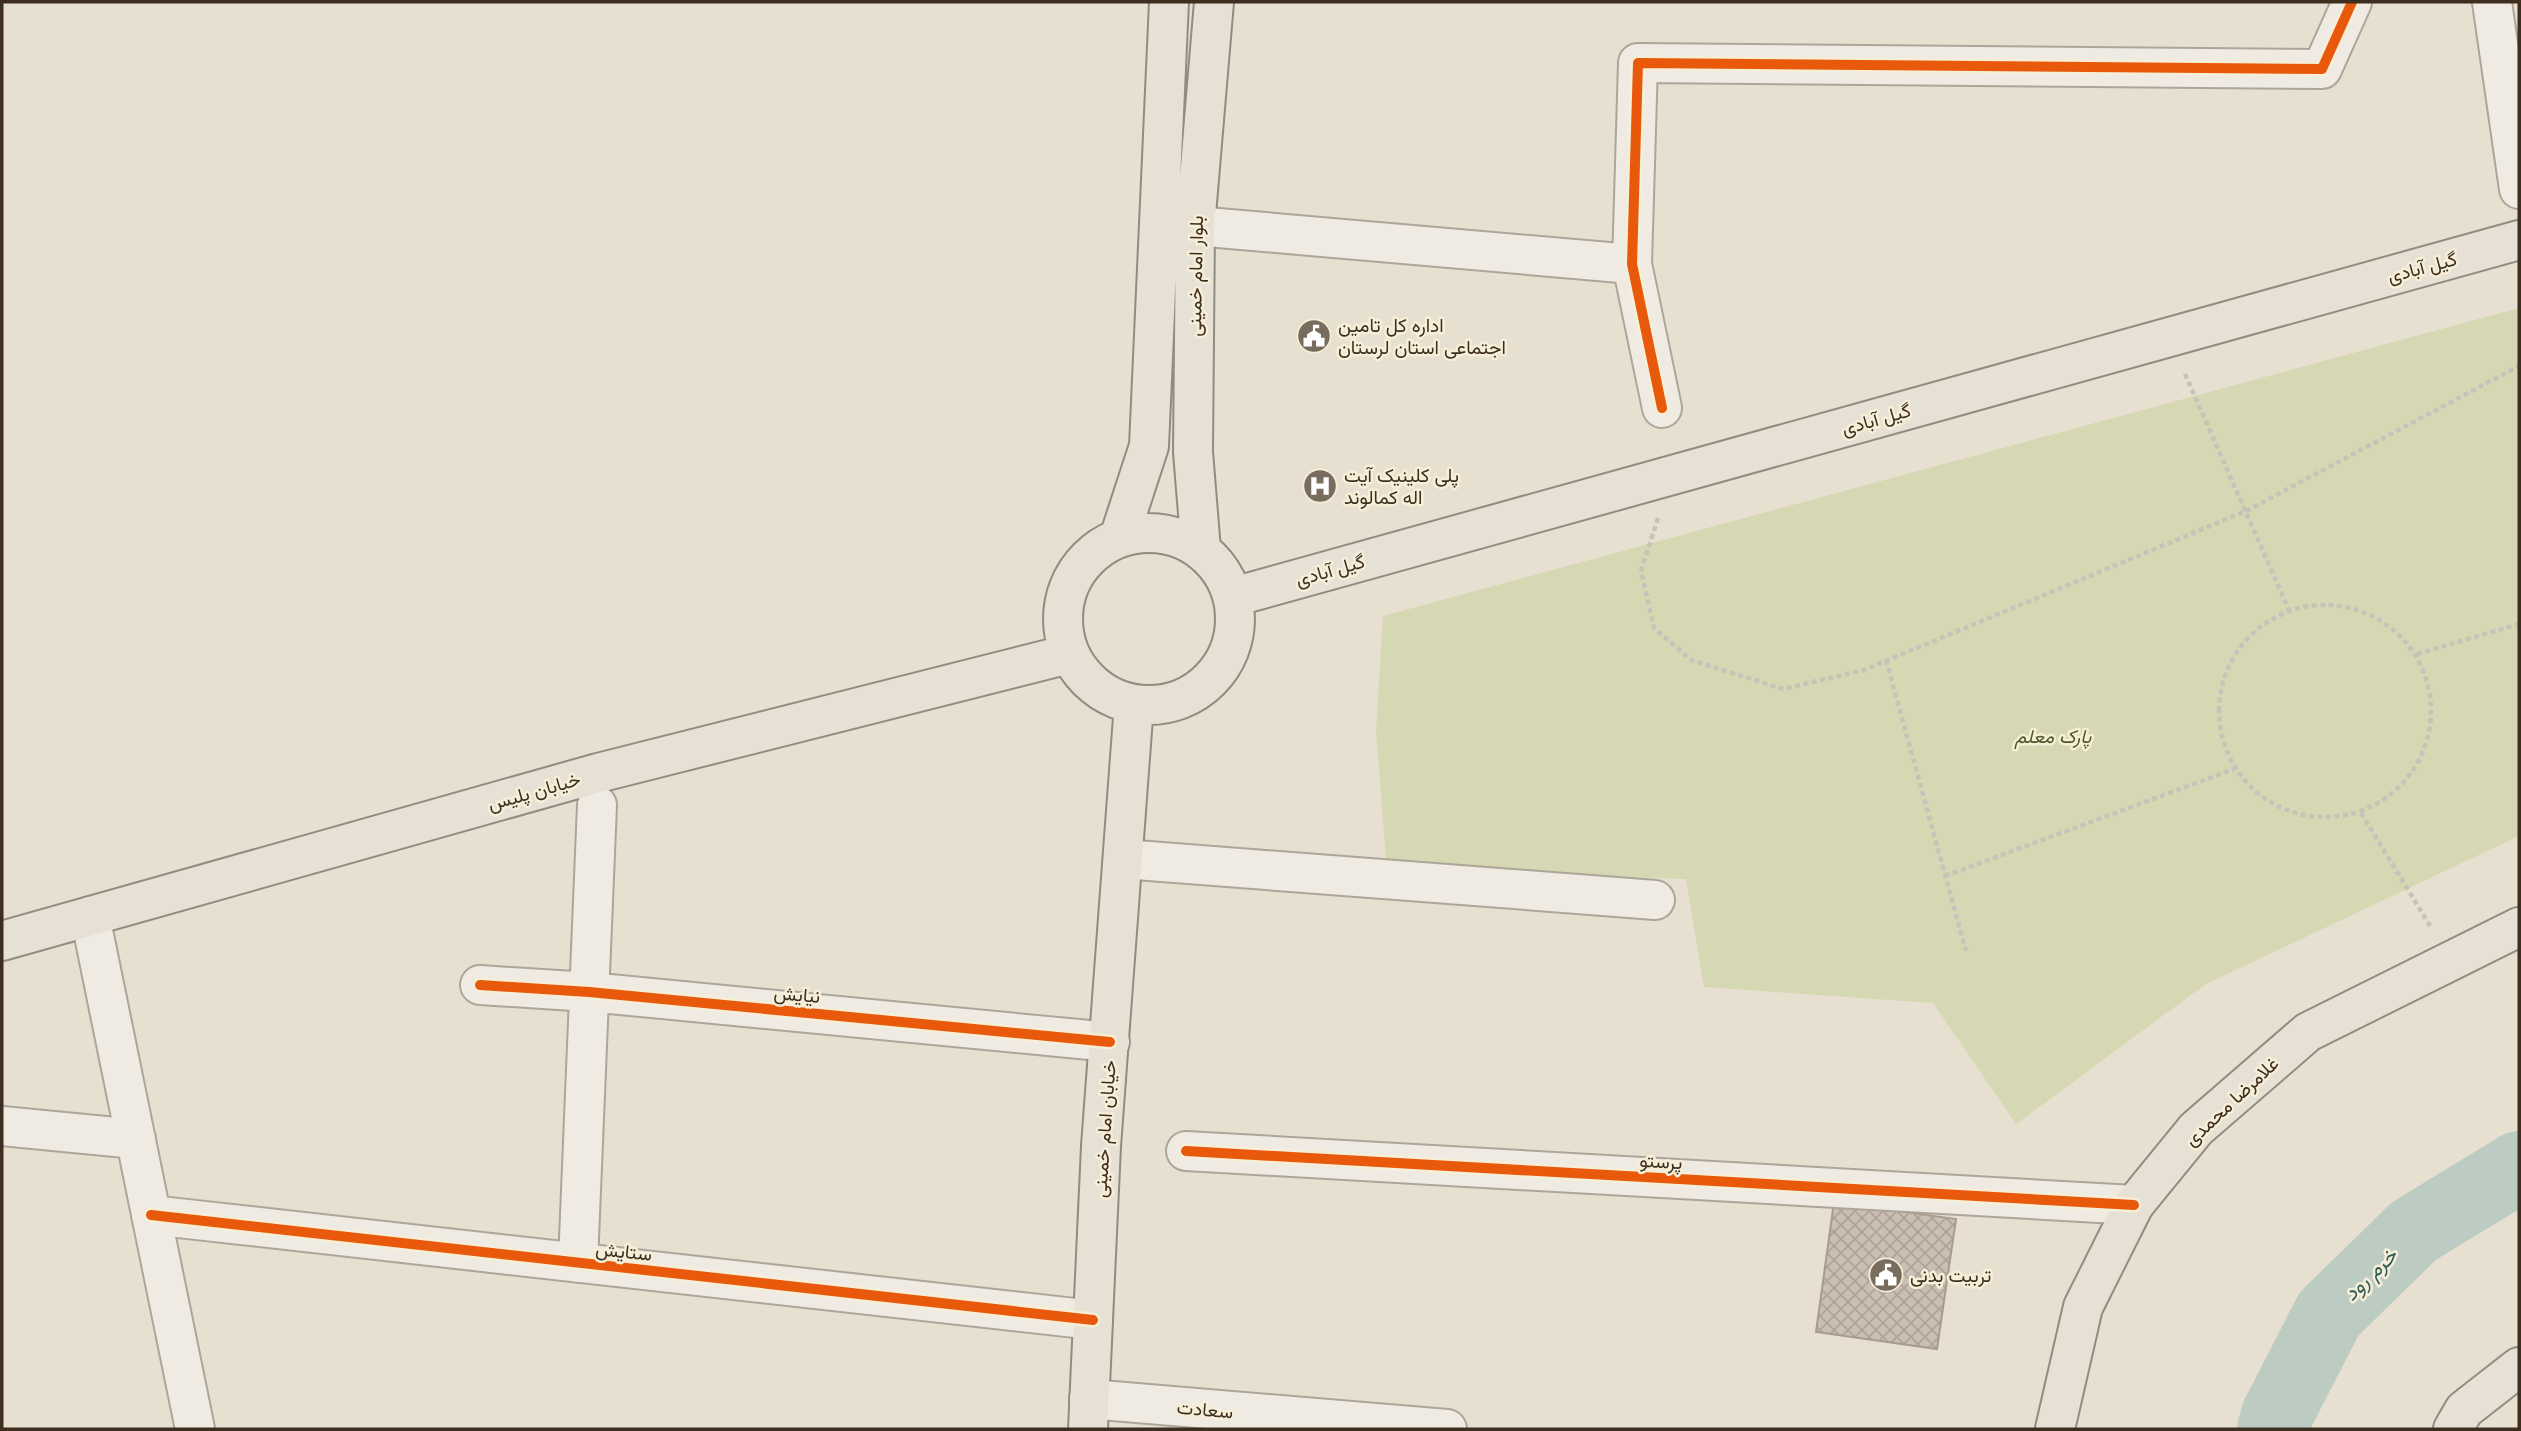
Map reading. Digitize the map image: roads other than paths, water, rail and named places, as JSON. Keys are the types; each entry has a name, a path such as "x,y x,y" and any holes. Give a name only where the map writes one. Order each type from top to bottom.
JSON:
{"main road":[{"name":"بلوار امام خمینی","path":"1119,538 1149,446 1169,2"},
{"name":"بلوار امام خمینی","path":"1201,550 1193,452 1195,226 1214,2"},
{"name":"گیل آبادی","path":"1233,597 2519,240"},
{"path":"1147,533 1175,537 1201,550 1221,571 1233,597 1236,626 1228,654 1213,677 1190,695 1163,704 1134,704 1107,695 1085,677 1069,654 1062,626 1065,599 1076,572 1095,551 1119,538 1147,533"},
{"name":"خیابان پلیس","path":"2,941 598,773 1069,654"},
{"name":"خیابان امام خمینی","path":"1088,1414 1101,1146 1134,704"},
{"name":"غلامرضا محمدی","path":"2055,1429 2083,1307 2134,1205 2196,1129 2308,1032 2519,927"},
{"path":"2453,1429 2464,1410 2519,1367"}],"street":[{"path":"1662,408 1632,264 1638,63 2322,69 2352,2"},
{"path":"2492,2 2519,189"},
{"path":"1195,226 1632,264"},
{"path":"578,1263 597,805"},
{"path":"1123,859 1656,901"},
{"path":"90,916 195,1429"},
{"name":"نیایش","path":"480,985 589,992 1110,1042"},
{"path":"2,1126 136,1139"},
{"name":"پرستو","path":"1186,1151 2134,1205"},
{"name":"ستایش","path":"151,1215 1093,1320"},
{"name":"سعادت","path":"1088,1414 1447,1429"}],"waterway":[{"name":"خرم رود","path":"2273,1429 2277,1415 2329,1314 2414,1231 2519,1167"}],"place":[{"name":"اداره کل تامین اجتماعی استان لرستان","path":"1314,336"},
{"name":"پلی کلینیک آیت اله کمالوند","path":"1320,486"},
{"name":"تربیت بدنی","path":"1886,1275"}],"park label":[{"name":"پارک معلم","path":"2053,736"}]}
